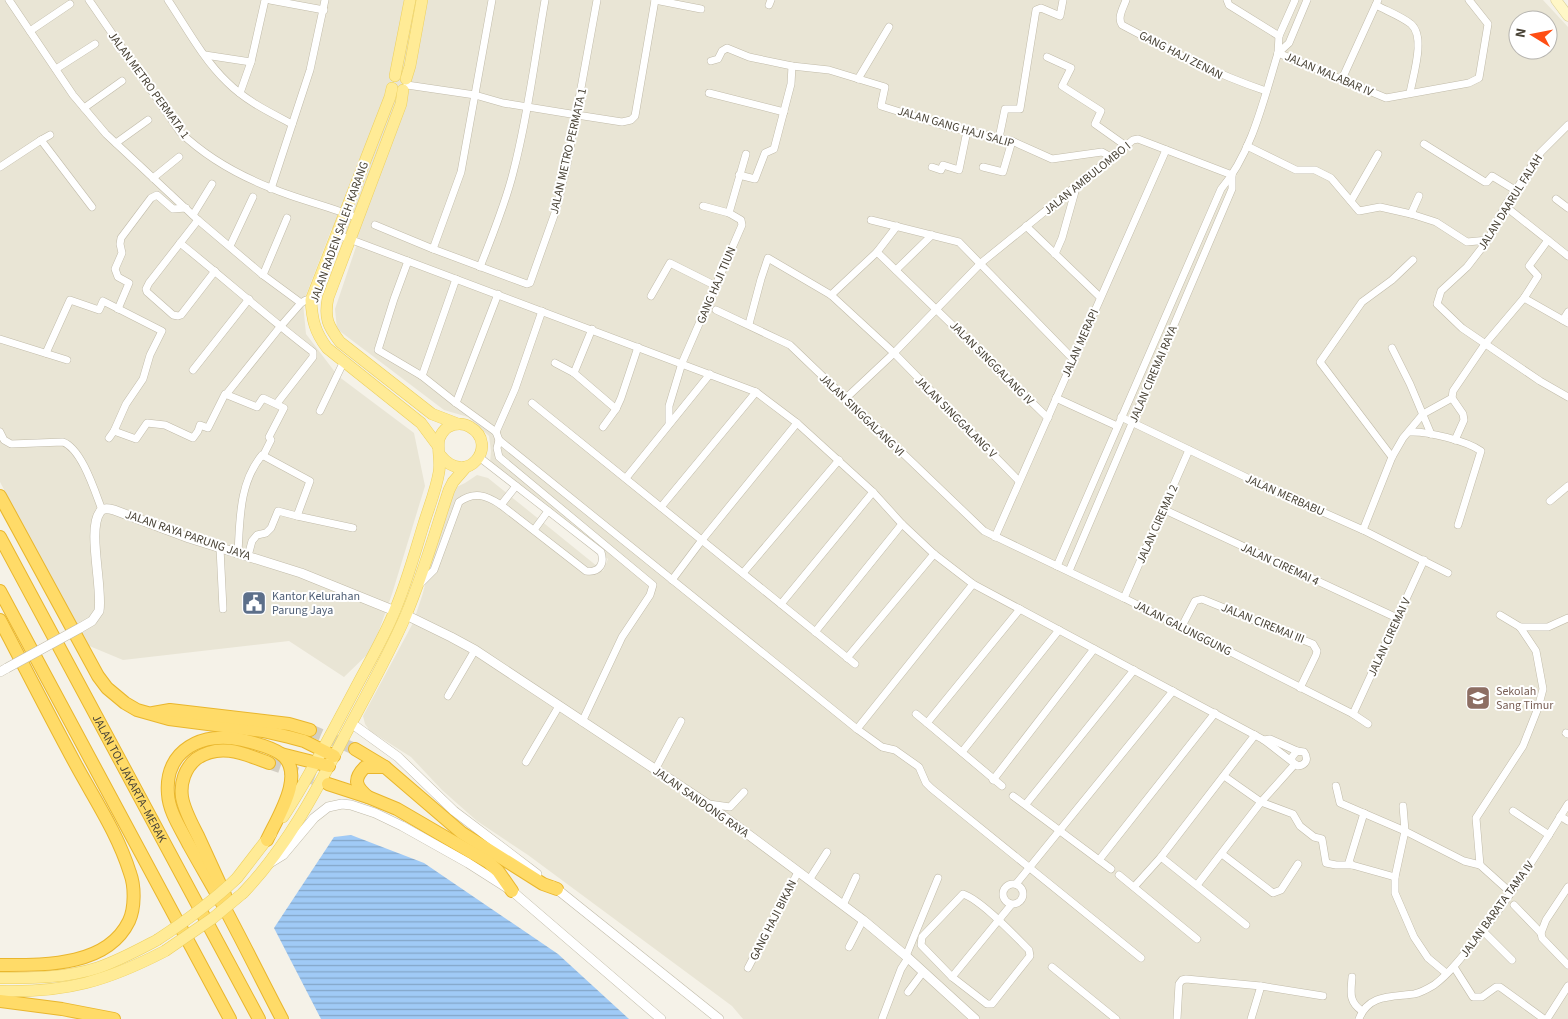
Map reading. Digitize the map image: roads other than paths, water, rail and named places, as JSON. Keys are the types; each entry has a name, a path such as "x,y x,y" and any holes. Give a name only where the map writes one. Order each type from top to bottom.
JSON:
{"highway":[{"path":"0,496 98,676 107,688 125,703 137,710 169,719 289,736 329,757"},
{"name":"JALAN TOL JAKARTA–MERAK","path":"0,537 259,1019"},
{"name":"JALAN TOL JAKARTA–MERAK","path":"0,591 230,1019"},
{"path":"0,620 75,764 112,830 131,874 134,903 130,920 114,942 100,950 70,960 44,964 0,965"},
{"path":"21,630 75,764"},
{"path":"151,713 170,710 289,724 310,730"},
{"path":"282,1019 174,818 168,794 168,783 170,772 182,753 200,740 220,736 243,740 281,754 316,763 329,757"},
{"path":"355,749 385,767 462,833 543,884 557,889"},
{"path":"265,987 184,805 182,785 183,776 191,765 202,755 209,752 230,750 269,763"},
{"path":"267,840 287,798 292,780 290,764 281,754"},
{"path":"368,797 360,790 357,783 358,774 365,767 385,767"},
{"path":"328,784 368,797 403,812 488,862 502,876 512,891"},
{"path":"0,1001 62,1009 114,1019"}],"main road":[{"name":"JALAN RADEN SALEH KARANG","path":"410,0 400,84 401,104 328,298 327,320 331,330 340,342 432,414 458,424"},
{"name":"JALAN RADEN SALEH KARANG","path":"422,0 410,66 400,84 306,302 312,313 317,334 327,348 421,423 439,451"},
{"path":"1556,0 1568,16"},
{"path":"329,757 351,723 400,613 438,479 439,451 440,436 448,427 458,424 468,425 476,430 481,438 482,448 479,457 476,462 466,467 456,468 446,463 439,451"},
{"path":"0,990 39,991 81,985 133,968 190,935 243,893 288,836 400,613 416,588 449,490 453,482 466,467"},
{"path":"0,978 60,975 96,968 128,956 186,921 212,902 237,878 267,840 316,763"}],"street":[{"path":"9,0 73,95 106,134 195,217 263,275 306,302 280,327 228,392"},
{"name":"JALAN METRO PERMATA 1","path":"89,0 180,132 193,144 216,160 271,188 358,218"},
{"path":"168,0 205,55 227,82 250,101 292,124"},
{"path":"240,93 250,62 265,0"},
{"path":"270,0 324,10"},
{"path":"271,188 310,70 325,0"},
{"path":"433,249 461,172 492,0"},
{"path":"480,266 493,235 514,172 545,0"},
{"name":"JALAN METRO PERMATA 1","path":"375,225 433,249 527,284 530,283 556,210 577,115 597,0"},
{"path":"400,84 475,95 503,103 577,115 622,122 631,120 635,116 655,0 701,8"},
{"path":"999,138 1005,109 1020,109 1036,10 1041,8 1060,16 1063,0"},
{"name":"GANG HAJI ZENAN","path":"1126,0 1120,17 1122,25 1193,62 1234,81 1266,92"},
{"path":"1227,0 1229,5 1279,36"},
{"name":"JALAN CIREMAI RAYA","path":"1057,566 1120,417 1159,333 1221,188 1232,175 1247,146 1278,52 1279,36 1295,0"},
{"name":"JALAN CIREMAI RAYA","path":"1278,52 1289,43 1307,0"},
{"name":"JALAN MALABAR IV","path":"1278,52 1386,98 1469,83 1479,78 1488,24 1469,0"},
{"path":"1342,79 1377,2 1411,24 1416,31 1419,40 1410,93"},
{"path":"30,31 70,4"},
{"path":"858,79 889,27"},
{"path":"56,69 95,44"},
{"name":"JALAN GANG HAJI SALIP","path":"711,61 718,59 722,51 727,48 749,57 792,66 829,70 885,87 881,106 945,126 1012,141 1052,159 1102,152 1111,157"},
{"path":"205,55 250,62"},
{"path":"1047,57 1071,68 1062,86 1101,111 1095,124 1126,146"},
{"path":"739,175 755,179 765,153 774,149 791,84 792,66"},
{"path":"84,108 122,80"},
{"path":"709,93 784,112"},
{"path":"116,143 148,120"},
{"name":"JALAN DAARUL FALAH","path":"1485,344 1462,328 1437,304 1441,291 1467,267 1488,240 1505,206 1541,152 1568,125"},
{"path":"932,168 941,170 943,165 959,170 967,131"},
{"path":"0,167 50,135"},
{"name":"JALAN AMBULOMBO I","path":"845,399 894,353 981,263 1133,140 1138,139 1232,175"},
{"path":"41,140 92,208"},
{"path":"983,167 1002,172 1012,141"},
{"path":"1424,144 1485,182 1492,176 1515,190"},
{"path":"1247,146 1296,170 1315,170 1331,178 1360,211 1380,207 1411,214 1436,222 1467,242 1488,240"},
{"name":"JALAN MERAPI","path":"995,537 1166,150"},
{"path":"703,206 729,213 746,154"},
{"path":"1351,201 1378,154"},
{"path":"153,178 178,157"},
{"name":"JALAN CIREMAI RAYA","path":"1069,571 1232,189 1232,175"},
{"path":"212,184 180,244 146,289 173,315 178,316 181,315 215,271"},
{"path":"1055,254 1062,238 1076,187"},
{"path":"118,309 129,283 118,277 115,269 122,253 121,238 151,198 157,195 173,209 186,208"},
{"path":"1411,214 1419,196"},
{"path":"230,246 253,197"},
{"path":"1556,199 1568,208"},
{"path":"1505,206 1568,256"},
{"name":"GANG HAJI TIUN","path":"669,422 669,406 682,363 742,225 741,220 729,213"},
{"path":"263,275 287,218"},
{"path":"870,220 959,242 1073,359"},
{"path":"832,295 877,252 897,226"},
{"path":"1026,226 1100,297"},
{"path":"336,234 756,392 797,422 873,492 902,524 934,554 973,584 1264,740 1293,762 1302,765 1307,760 1304,752 1270,740 1264,740"},
{"path":"896,270 932,235"},
{"path":"1455,440 1464,420 1463,414 1452,398 1453,391 1485,344 1524,298 1538,276 1529,266 1548,240"},
{"path":"180,244 313,352 314,355 278,402"},
{"name":"JALAN SINGGALANG IV","path":"877,252 1048,418"},
{"name":"JALAN SINGGALANG V","path":"749,324 768,258 832,295 894,353 1019,481"},
{"path":"1392,457 1320,362 1362,302 1392,280 1414,260"},
{"path":"408,261 378,350 422,376 496,432 499,440 857,729 882,747 895,750 919,767 931,788 1141,958"},
{"path":"651,296 670,263 716,286"},
{"path":"422,376 456,279"},
{"path":"456,403 498,294"},
{"path":"1524,298 1566,321 1568,312"},
{"path":"193,370 249,299"},
{"path":"46,353 70,300 99,310 102,302 162,331 150,355 143,379 126,404 109,438"},
{"name":"JALAN SINGGALANG VI","path":"716,310 790,345 984,531 995,537"},
{"path":"496,432 515,389 542,311"},
{"path":"574,373 592,329"},
{"path":"1159,333 1169,337"},
{"path":"0,339 67,360"},
{"path":"1485,344 1540,381 1568,397"},
{"path":"603,427 616,409 638,347"},
{"path":"1392,348 1431,434"},
{"path":"320,411 344,361"},
{"path":"555,363 574,373 616,409"},
{"path":"626,478 669,422 710,374"},
{"path":"661,507 756,392"},
{"path":"114,431 136,439 147,423 165,425 193,438 200,425 208,428 225,394 257,407 263,398 284,408 269,438 271,440 264,456 262,455 253,466 241,499 238,553"},
{"path":"1056,398 1117,426"},
{"path":"1363,530 1392,457 1403,438 1410,432 1412,426 1423,414 1452,398"},
{"path":"532,403 855,664"},
{"name":"JALAN MERBABU","path":"1120,417 1363,530 1448,573"},
{"path":"672,580 797,422"},
{"path":"1410,432 1420,431 1455,440 1479,450 1481,453 1458,525"},
{"path":"0,432 4,440 11,444 63,442 70,446 85,470 102,510 98,516 95,541 99,611 92,621 3,670"},
{"path":"499,440 497,448 499,457 653,585 650,595 622,637 582,722"},
{"name":"JALAN CIREMAI 2","path":"1124,598 1189,450"},
{"path":"264,456 310,481 297,516"},
{"path":"416,588 434,570 459,502 467,496 478,494 490,498 501,505 586,571 592,572 602,564 601,552 479,457"},
{"path":"743,573 839,460"},
{"path":"501,505 516,486"},
{"path":"1550,500 1568,486"},
{"path":"781,604 873,492"},
{"path":"1089,493 1100,498"},
{"name":"JALAN CIREMAI 4","path":"1163,509 1397,618"},
{"name":"JALAN RAYA PARUNG JAYA","path":"102,510 114,510 189,538 301,573 400,613"},
{"path":"248,556 252,541 257,535 266,533 271,528 278,511 353,528"},
{"path":"534,530 548,511"},
{"path":"815,632 902,524"},
{"name":"JALAN GALUNGGUNG","path":"995,537 1124,598 1353,714 1368,724"},
{"path":"220,548 223,609"},
{"path":"847,658 934,554"},
{"name":"JALAN CIREMAI V","path":"1353,714 1424,560"},
{"path":"857,729 973,584"},
{"name":"JALAN CIREMAI III","path":"1181,628 1195,601 1202,599 1313,644 1317,651 1316,655 1300,688"},
{"path":"927,723 1020,609"},
{"name":"JALAN SANDONG RAYA","path":"400,613 475,650 706,803 863,920 975,1019"},
{"path":"1480,865 1476,818 1523,746 1538,708 1542,689 1536,651 1520,627 1500,615"},
{"path":"1520,627 1548,627 1568,618"},
{"path":"962,752 1059,630"},
{"path":"993,780 1094,649"},
{"path":"448,696 475,650"},
{"path":"1026,804 1134,670"},
{"path":"1016,884 1173,691"},
{"path":"526,762 559,706"},
{"path":"1099,860 1215,713"},
{"path":"916,714 1002,786"},
{"path":"655,770 681,721"},
{"path":"351,723 404,762 454,810 557,889 720,1019"},
{"path":"1134,887 1161,857 1255,735"},
{"path":"1197,885 1293,762 1292,757 1297,751"},
{"path":"1224,776 1261,802 1293,814 1300,826 1314,837 1322,839 1326,863 1352,865 1395,876"},
{"path":"1336,786 1340,802 1405,831 1464,861 1480,865 1510,892"},
{"path":"706,803 730,807 744,792"},
{"path":"1013,796 1111,869"},
{"path":"267,865 283,855 320,811 342,804 360,807 402,826 468,863 512,891 662,1019"},
{"name":"JALAN BARATA TAMA IV","path":"1362,1011 1374,1000 1388,996 1416,994 1434,985 1454,967 1483,931 1568,804"},
{"path":"1403,806 1405,831 1395,876 1395,892 1414,937 1428,958 1446,973"},
{"path":"1513,811 1549,835"},
{"path":"1352,865 1349,859 1364,813"},
{"path":"1560,816 1568,821"},
{"path":"809,880 827,852"},
{"path":"1222,854 1273,893 1281,890 1298,864"},
{"path":"1161,857 1246,925"},
{"name":"GANG HAJI BIKAN","path":"748,968 798,872"},
{"path":"1118,875 1196,939"},
{"path":"843,905 856,877"},
{"path":"882,1019 938,878"},
{"path":"1010,884 1016,884 1023,893 1022,900 1017,904 1011,904 1006,902 1003,892 1010,884"},
{"path":"1540,932 1568,888"},
{"path":"963,894 969,896 998,920 1029,950 1030,956 992,1004 987,1004 952,977 921,945 922,937 963,894"},
{"path":"952,977 1011,904"},
{"path":"1514,906 1540,932 1542,938 1568,965"},
{"path":"849,947 863,920"},
{"path":"1483,931 1512,960"},
{"path":"1052,967 1116,1019"},
{"path":"1454,967 1473,996 1482,997 1496,987 1500,987 1545,1019 1568,985"},
{"path":"908,992 923,972"},
{"path":"1352,977 1351,996 1355,1006 1362,1011 1359,1019"},
{"path":"1176,1019 1179,984 1182,980 1261,986 1323,996"},
{"path":"1251,1019 1261,986"}],"water":[{"path":"351,835 424,863 558,954 629,1019 321,1019 274,928 334,837"}],"tunnel":[{"path":"310,730 355,749"},
{"path":"269,763 328,784"}],"place":[{"name":"Kantor Kelurahan Parung Jaya","path":"254,603"},
{"name":"Sekolah Sang Timur","path":"1478,698"}]}
